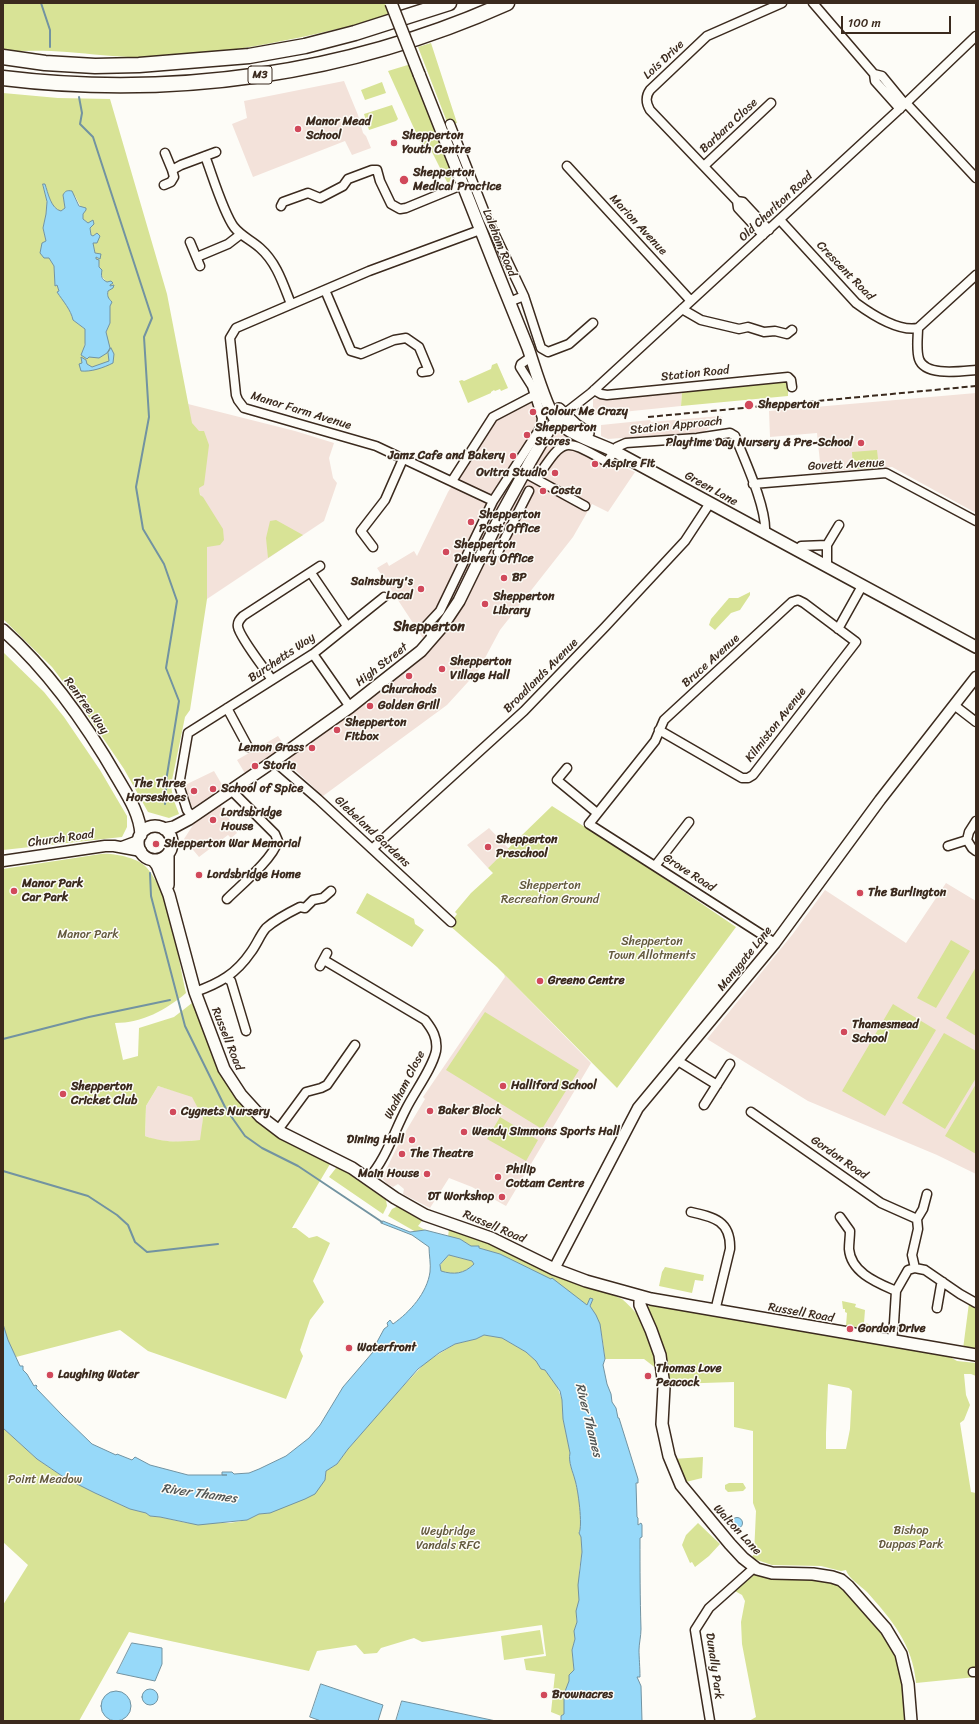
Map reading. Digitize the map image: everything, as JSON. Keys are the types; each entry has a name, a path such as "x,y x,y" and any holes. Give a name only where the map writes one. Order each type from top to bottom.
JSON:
{"highway":[{"name":"M3","path":"3,57 45,64 95,66 139,65 249,56 305,46 355,33 448,3"},
{"name":"M3","path":"3,78 79,85 133,85 199,83 240,78 318,66 365,53 474,18 507,3"}],"main road":[{"name":"Laleham Road","path":"391,3 540,381 562,419"},
{"name":"Green Lane","path":"562,419 614,451 976,648"},
{"name":"High Street","path":"164,829 174,828 190,818 350,707 409,660 432,638 447,620 459,601 508,502 525,473 562,419"},
{"name":"Renfree Way","path":"3,630 37,664 59,690 103,754 134,808 140,824 140,842"},
{"name":"Renfree Way","path":"134,808 152,827"},
{"name":"High Street","path":"172,841 190,818"},
{"path":"152,827 164,829 168,832 172,841 168,855 158,860 148,858 140,842 148,828 152,827"},
{"name":"Russell Road","path":"168,855 169,896"},
{"name":"Russell Road","path":"153,860 160,872 169,896 195,992 224,1068 231,1082 261,1117 289,1137 352,1168 395,1198 425,1215 491,1238 554,1269 586,1282 640,1297 976,1355"},
{"name":"Walton Lane","path":"640,1297 640,1305 651,1330 662,1367 664,1387 662,1424 673,1469 681,1485 743,1558 755,1567 772,1573 812,1574 832,1577 840,1580 848,1586 886,1629 901,1654 905,1664 908,1684 911,1721"}],"street":[{"name":"Lois Drive","path":"766,232 744,202 737,201 650,110 647,105 646,95 707,36 782,3"},
{"path":"813,3 874,74 882,76 904,105 976,178"},
{"name":"Old Charlton Road","path":"562,419 780,220 976,36"},
{"name":"Barbara Close","path":"704,166 771,103"},
{"path":"450,124 487,218 524,296 543,350 548,352 569,344 593,323"},
{"path":"172,170 182,164 216,152"},
{"path":"164,185 171,182 174,177 165,153"},
{"path":"205,156 233,226 261,249 270,259 277,270 291,304"},
{"name":"Marion Avenue","path":"567,166 691,300"},
{"path":"280,206 283,202 308,192 320,198 342,186 348,179 374,170 390,204 400,209 406,208 462,185"},
{"name":"Crescent Road","path":"780,220 856,302 884,320 906,328 918,328"},
{"name":"Manor Farm Avenue","path":"480,230 369,271 291,304 236,328 231,334 230,338 238,400 244,408 304,424 376,446 493,501"},
{"path":"197,257 228,244 241,234"},
{"path":"190,242 200,266"},
{"path":"976,274 918,328 918,358 926,368 940,372 976,370"},
{"path":"325,290 351,351 361,354 394,340 406,338 419,347 429,371 422,372"},
{"path":"509,302 524,296"},
{"path":"682,309 701,320 739,329 748,326 764,332 775,331 787,334 792,330"},
{"path":"432,638 426,626 443,605 493,501 540,427 542,418 532,386 520,367 530,353 541,345"},
{"name":"Station Road","path":"592,391 607,395 788,377 791,380 792,387"},
{"path":"452,481 493,417 535,395"},
{"name":"Station Approach","path":"536,479 557,448 565,444 573,444 581,447 607,462 614,451 620,445 626,443 697,438 730,433 735,436 753,484 766,522 765,533"},
{"path":"373,547 361,531 385,500 403,459"},
{"path":"525,473 585,506"},
{"name":"Govett Avenue","path":"753,484 886,473 976,521"},
{"path":"488,541 499,549 529,491"},
{"path":"508,502 520,508"},
{"name":"Broadlands Avenue","path":"372,849 524,712 685,541 710,503"},
{"path":"827,567 827,545 840,525"},
{"path":"797,551 801,546 827,545"},
{"path":"272,680 241,635 238,625 239,620 320,566"},
{"path":"311,573 346,626"},
{"path":"838,629 862,586"},
{"name":"Burchetts Way","path":"190,818 179,785 188,733 313,654 384,597"},
{"name":"Bruce Avenue","path":"589,824 655,741 664,720 792,602 798,600 804,603 838,629"},
{"name":"Kilmiston Avenue","path":"659,730 742,778 748,778 753,775 856,642 838,629"},
{"path":"313,654 350,707"},
{"name":"Manygate Lane","path":"554,1269 638,1108 775,943 880,800 976,676"},
{"path":"954,705 976,722"},
{"path":"227,708 248,747"},
{"name":"Glebeland Gardens","path":"274,761 452,922"},
{"path":"567,768 557,780 597,814"},
{"path":"227,899 260,867 275,849 278,841 275,834 231,790"},
{"path":"655,866 689,822"},
{"path":"976,822 969,832 967,840 976,851"},
{"name":"Grove Road","path":"589,824 775,943"},
{"path":"948,846 967,840"},
{"name":"Church Road","path":"3,860 104,846 122,847 140,842"},
{"path":"195,992 215,985 226,978 243,963 268,926 281,916 300,907 305,908 313,900 323,898 331,891"},
{"name":"Wadham Close","path":"324,960 424,1020 432,1029 436,1038 436,1050 433,1060 405,1111 381,1162 368,1179"},
{"path":"226,978 230,981 246,1031"},
{"path":"278,1130 306,1092 322,1088 327,1085 355,1045"},
{"path":"678,1060 717,1085"},
{"path":"704,1105 730,1064"},
{"name":"Gordon Road","path":"751,1112 881,1203 917,1219"},
{"path":"915,1268 912,1255 918,1229 917,1219 923,1209 927,1194"},
{"path":"691,1212 717,1219 728,1231 730,1239 730,1249 715,1311"},
{"path":"840,1217 850,1231 849,1250 852,1260 868,1277 896,1291"},
{"path":"892,1340 896,1291 905,1273 911,1268 925,1270 976,1303"},
{"path":"938,1308 941,1285 943,1282"},
{"name":"Dunally Park","path":"710,1721 695,1630 708,1608 755,1567"}],"shaded area":[{"name":"Manor Mead School","path":"344,81 358,115 363,133 366,136 371,148 352,155 345,141 253,177 232,124 247,118 244,101"},
{"path":"682,392 681,406 593,415 593,399"},
{"path":"976,393 976,513 892,467 821,472 817,433 770,437 769,411"},
{"path":"538,398 547,419 572,441 605,459 635,472 608,512 592,504 573,537 500,630 478,671 447,705 323,796 280,756 246,775 237,760 278,736 288,751 428,646 377,568 387,562 389,566 414,551 417,556 448,492 496,420"},
{"path":"188,404 295,431 334,443 329,458 333,478 337,483 324,521 207,599 207,532 199,488"},
{"path":"720,416 723,418 704,432 608,439 601,436 601,425 650,420 651,422"},
{"path":"214,771 224,788 192,807 185,785"},
{"path":"219,804 227,814 237,833 231,838 228,835 199,857 184,839 195,822"},
{"name":"Shepperton Preschool","path":"489,828 509,849 488,868 467,845"},
{"name":"Thamesmead School","path":"946,883 976,901 976,1174 937,1155 808,1101 707,1039 792,935 825,890 906,943"},
{"name":"Halliford School","path":"504,974 591,1063 506,1206 472,1187 449,1178 430,1208 403,1194 404,1189 398,1184 393,1187 387,1184 382,1178 400,1141 425,1099 423,1097 505,977"},
{"name":"Cygnets Nursery","path":"158,1086 192,1096 203,1118 201,1140 176,1142 156,1140 145,1136 146,1106"}],"green space":[{"path":"3,3 385,3 391,16 331,31 210,53 128,57 51,51 3,51"},
{"path":"431,43 457,123 453,124 447,122 418,47"},
{"path":"411,64 452,175 449,183 447,182 430,148 422,146 388,71"},
{"path":"382,82 386,93 365,100 361,90"},
{"path":"3,93 58,98 110,99 167,294 192,423 199,431 204,431 209,445 204,485 199,488 200,495 203,497 223,529 224,540 220,545 207,547 207,599 190,710 185,717 171,785 173,798 179,814 169,818 148,812 124,769 84,710 52,667 3,619","holes":["43,184 45,184 50,200 58,210 61,211 65,208 63,195 75,196 83,211 83,219 88,223 94,224 90,228 91,235 93,236 95,253 98,254 99,259 96,257 96,259 99,261 102,275 110,286 113,285 108,291 107,295 110,313 110,323 106,332 107,339 84,347 86,339 85,329 73,320 71,313 57,292 59,291 57,285 55,286 54,266 42,243 46,241 43,228 47,202"]},
{"path":"392,105 398,119 369,130 364,114"},
{"path":"497,363 508,388 501,391 500,389 494,390 491,393 468,403 459,381 464,381 491,369 492,365"},
{"path":"784,381 788,383 788,396 681,406 682,392"},
{"path":"877,450 879,468 853,469 852,452"},
{"path":"276,520 303,535 268,558 266,538 270,521"},
{"path":"750,592 750,595 740,610 731,613 715,630 709,625 711,619 729,598 738,598"},
{"path":"3,652 44,692 64,717 100,770 127,816 127,827 122,837 3,850"},
{"path":"552,806 646,866 736,927 617,1088 497,967 449,925 457,914 455,912 471,893 493,873 488,868"},
{"name":"Manor Park","path":"101,854 113,854 126,857 143,864 155,879 162,894 172,927 186,993 162,1010 144,1018 135,1021 115,1023 123,1060 138,1056 139,1028 174,1017 192,1003 224,1069 261,1117 333,1159 292,1228 296,1228 309,1238 317,1236 330,1243 313,1281 324,1302 310,1320 300,1350 303,1356 286,1399 148,1351 120,1330 16,1357 8,1341 3,1324 3,869","holes":["158,1086 192,1097 203,1118 200,1140 172,1141 159,1140 145,1136 146,1106"]},
{"path":"367,893 414,919 415,924 424,930 412,947 356,913"},
{"path":"951,940 970,951 936,1008 917,998"},
{"path":"976,967 976,1036 946,1018"},
{"path":"893,1004 936,1030 885,1116 842,1091"},
{"path":"485,1012 579,1070 542,1129 446,1070"},
{"path":"944,1033 976,1051 976,1078 945,1129 902,1103"},
{"path":"976,1084 976,1154 945,1136"},
{"path":"500,1117 538,1140 526,1161 487,1139"},
{"path":"336,1168 342,1169 386,1200 387,1206 383,1214 329,1177"},
{"path":"398,1206 422,1221 418,1226 425,1230 416,1232 388,1216 392,1209"},
{"path":"449,1229 503,1247 622,1299 631,1307 643,1322 647,1330 651,1339 657,1369 644,1359 605,1359 599,1324 590,1306 593,1299 587,1305 552,1279 551,1280 500,1254 471,1246 460,1239 448,1237"},
{"path":"449,1255 472,1261 474,1264 467,1270 459,1273 441,1271 440,1265"},
{"path":"665,1267 704,1275 703,1281 695,1280 692,1293 659,1286 662,1272"},
{"path":"842,1301 856,1304 855,1307 865,1310 864,1323 869,1324 868,1328 846,1326 847,1313 845,1312 845,1309 843,1309"},
{"path":"969,1303 976,1307 976,1351 963,1349"},
{"name":"Bishop Duppas Park","path":"652,1304 950,1357 957,1361 976,1363 976,1376 964,1374 966,1395 970,1405 964,1420 960,1423 971,1492 976,1493 976,1677 916,1683 911,1657 900,1634 876,1602 852,1579 846,1570 841,1571 821,1566 772,1565 752,1557 754,1554 756,1511 753,1503 753,1431 734,1427 734,1382 673,1384 667,1378 647,1312 648,1307","holes":["828,1384 849,1388 852,1391 850,1429 846,1449 826,1449"]},
{"path":"484,1335 502,1338 526,1352 536,1361 541,1369 545,1370 557,1386 562,1400 563,1419 570,1453 570,1463 579,1499 579,1533 581,1537 582,1552 579,1571 577,1622 574,1631 575,1639 572,1650 574,1670 564,1694 564,1714 561,1716 551,1712 555,1674 526,1670 524,1659 546,1656 542,1625 422,1642 414,1638 381,1648 377,1653 364,1654 356,1645 317,1651 309,1671 129,1632 79,1721 3,1721 3,1605 28,1565 3,1542 3,1428 37,1459 65,1478 130,1509 146,1513 150,1516 187,1523 230,1523 247,1520 259,1514 269,1513 326,1477 326,1471 337,1464 392,1398 426,1362 455,1344 476,1339"},
{"path":"703,1457 702,1478 686,1482 681,1476 673,1459"},
{"path":"729,1483 743,1483 746,1488 743,1491 728,1492 725,1489 725,1485"},
{"path":"698,1523 720,1544 709,1556 695,1567 692,1562 690,1563 682,1545 686,1535"},
{"path":"755,1574 789,1580 822,1579 843,1586 883,1633 898,1662 902,1679 906,1721 749,1721 756,1717 742,1644 741,1622 745,1601 742,1595 735,1591"},
{"path":"540,1630 544,1654 504,1660 501,1636"}],"water":[{"path":"43,184 45,184 52,204 61,211 65,208 63,195 66,191 72,191 79,206 86,208 83,214 83,219 88,223 93,220 94,224 90,228 91,235 93,236 97,233 100,236 97,243 93,243 95,253 101,254 100,259 96,257 96,259 99,260 99,267 102,270 102,276 105,281 111,281 113,283 110,286 114,285 113,288 108,291 108,297 112,302 110,306 110,323 106,332 110,348 107,353 99,358 89,357 87,359 81,355 85,345 85,329 73,320 69,309 57,292 59,291 57,285 55,286 54,266 49,258 44,258 40,253 42,243 46,241 43,228 47,202"},
{"path":"111,348 114,354 113,363 89,371 81,371 79,364 82,363 81,357 92,367 109,361 108,353"},
{"name":"River Thames","path":"383,1221 410,1232 425,1230 460,1239 471,1246 479,1246 479,1248 500,1254 551,1279 552,1278 587,1305 590,1298 593,1299 590,1306 600,1324 605,1359 603,1365 607,1384 638,1479 638,1483 636,1483 637,1517 638,1525 641,1523 642,1525 642,1537 640,1538 640,1677 637,1677 641,1686 642,1721 561,1721 561,1716 564,1714 564,1694 569,1681 569,1675 574,1670 572,1650 575,1639 574,1631 577,1622 576,1611 579,1600 578,1585 582,1552 581,1537 579,1533 580,1516 577,1491 570,1463 570,1453 563,1419 560,1391 545,1370 541,1369 536,1361 526,1352 502,1338 484,1335 476,1339 455,1344 439,1353 418,1369 348,1449 337,1464 326,1471 325,1480 315,1494 270,1513 259,1514 247,1520 198,1525 150,1516 146,1513 130,1509 95,1493 65,1478 37,1459 3,1428 3,1324 8,1340 20,1366 23,1366 23,1370 34,1386 37,1386 36,1388 92,1444 116,1455 117,1454 132,1460 135,1457 150,1465 188,1475 222,1475 222,1472 232,1472 234,1474 249,1473 286,1456 309,1438 320,1425 343,1387 373,1352 384,1329 388,1326 387,1323 390,1320 393,1324 406,1314 417,1301 425,1287 430,1272 429,1247 412,1235 381,1223","holes":["449,1255 472,1261 474,1264 463,1272 450,1273 441,1271 440,1265"]},
{"path":"737,1517 741,1519 743,1523 741,1527 737,1529 733,1527 731,1523 733,1519"},
{"path":"132,1643 162,1648 162,1664 155,1681 117,1673"},
{"path":"321,1684 383,1705 378,1721 321,1721 310,1717"},
{"path":"150,1689 157,1694 158,1697 153,1704 150,1705 143,1700 142,1697 147,1690"},
{"path":"116,1691 127,1695 131,1706 127,1717 116,1721 105,1717 101,1706 105,1695"},
{"path":"402,1701 496,1721 396,1721"}],"waterway":[{"path":"41,3 50,30 50,47"},
{"path":"79,97 82,113 80,124 93,137 152,318 144,337 149,417 136,487 143,529 164,564 177,601 166,668 179,701 167,775 165,804"},
{"path":"150,873 151,896 185,1026 226,1109 245,1136 262,1148 298,1166 382,1222"},
{"path":"3,1039 89,1017 170,1000"},
{"path":"3,1171 88,1196 117,1215 128,1225 135,1242 147,1252 218,1244"}],"railway":[{"path":"648,417 976,386"}],"place":[{"name":"Manor Mead School","path":"298,129"},
{"name":"Shepperton Youth Centre","path":"394,143"},
{"name":"Shepperton Medical Practice","path":"404,180"},
{"name":"Shepperton","path":"749,405"},
{"name":"Colour Me Crazy","path":"533,412"},
{"name":"Shepperton Stores","path":"527,435"},
{"name":"Playtime Day Nursery & Pre-School","path":"861,443"},
{"name":"Jamz Cafe and Bakery","path":"513,456"},
{"name":"Aspire Fit","path":"595,464"},
{"name":"Ovitra Studio","path":"555,473"},
{"name":"Costa","path":"543,491"},
{"name":"Shepperton Post Office","path":"471,522"},
{"name":"Shepperton Delivery Office","path":"446,552"},
{"name":"BP","path":"504,578"},
{"name":"Sainsbury's Local","path":"421,589"},
{"name":"Shepperton Library","path":"485,604"},
{"name":"Shepperton Village Hall","path":"442,669"},
{"name":"Churchods","path":"409,676"},
{"name":"Golden Grill","path":"370,706"},
{"name":"Shepperton Fitbox","path":"337,730"},
{"name":"Lemon Grass","path":"312,748"},
{"name":"Storia","path":"255,766"},
{"name":"School of Spice","path":"213,789"},
{"name":"The Three Horseshoes","path":"194,791"},
{"name":"Lordsbridge House","path":"213,820"},
{"name":"Shepperton War Memorial","path":"156,844"},
{"name":"Shepperton Preschool","path":"488,847"},
{"name":"Lordsbridge Home","path":"199,875"},
{"name":"Manor Park Car Park","path":"14,891"},
{"name":"The Burlington","path":"860,893"},
{"name":"Greeno Centre","path":"540,981"},
{"name":"Thamesmead School","path":"844,1032"},
{"name":"Halliford School","path":"503,1086"},
{"name":"Shepperton Cricket Club","path":"63,1094"},
{"name":"Baker Block","path":"430,1111"},
{"name":"Cygnets Nursery","path":"173,1112"},
{"name":"Wendy Simmons Sports Hall","path":"464,1132"},
{"name":"Dining Hall","path":"412,1140"},
{"name":"The Theatre","path":"402,1154"},
{"name":"Main House","path":"427,1174"},
{"name":"Philip Cottam Centre","path":"498,1177"},
{"name":"DT Workshop","path":"502,1197"},
{"name":"Gordon Drive","path":"850,1329"},
{"name":"Waterfront","path":"349,1348"},
{"name":"Laughing Water","path":"50,1375"},
{"name":"Thomas Love Peacock","path":"648,1376"},
{"name":"Brownacres","path":"544,1695"}],"district":[{"name":"Shepperton","path":"429,627"}],"park label":[{"name":"Shepperton Recreation Ground","path":"550,893"},
{"name":"Shepperton Town Allotments","path":"652,949"},
{"name":"Point Meadow","path":"45,1480"},
{"name":"Weybridge Vandals RFC","path":"448,1539"}]}
